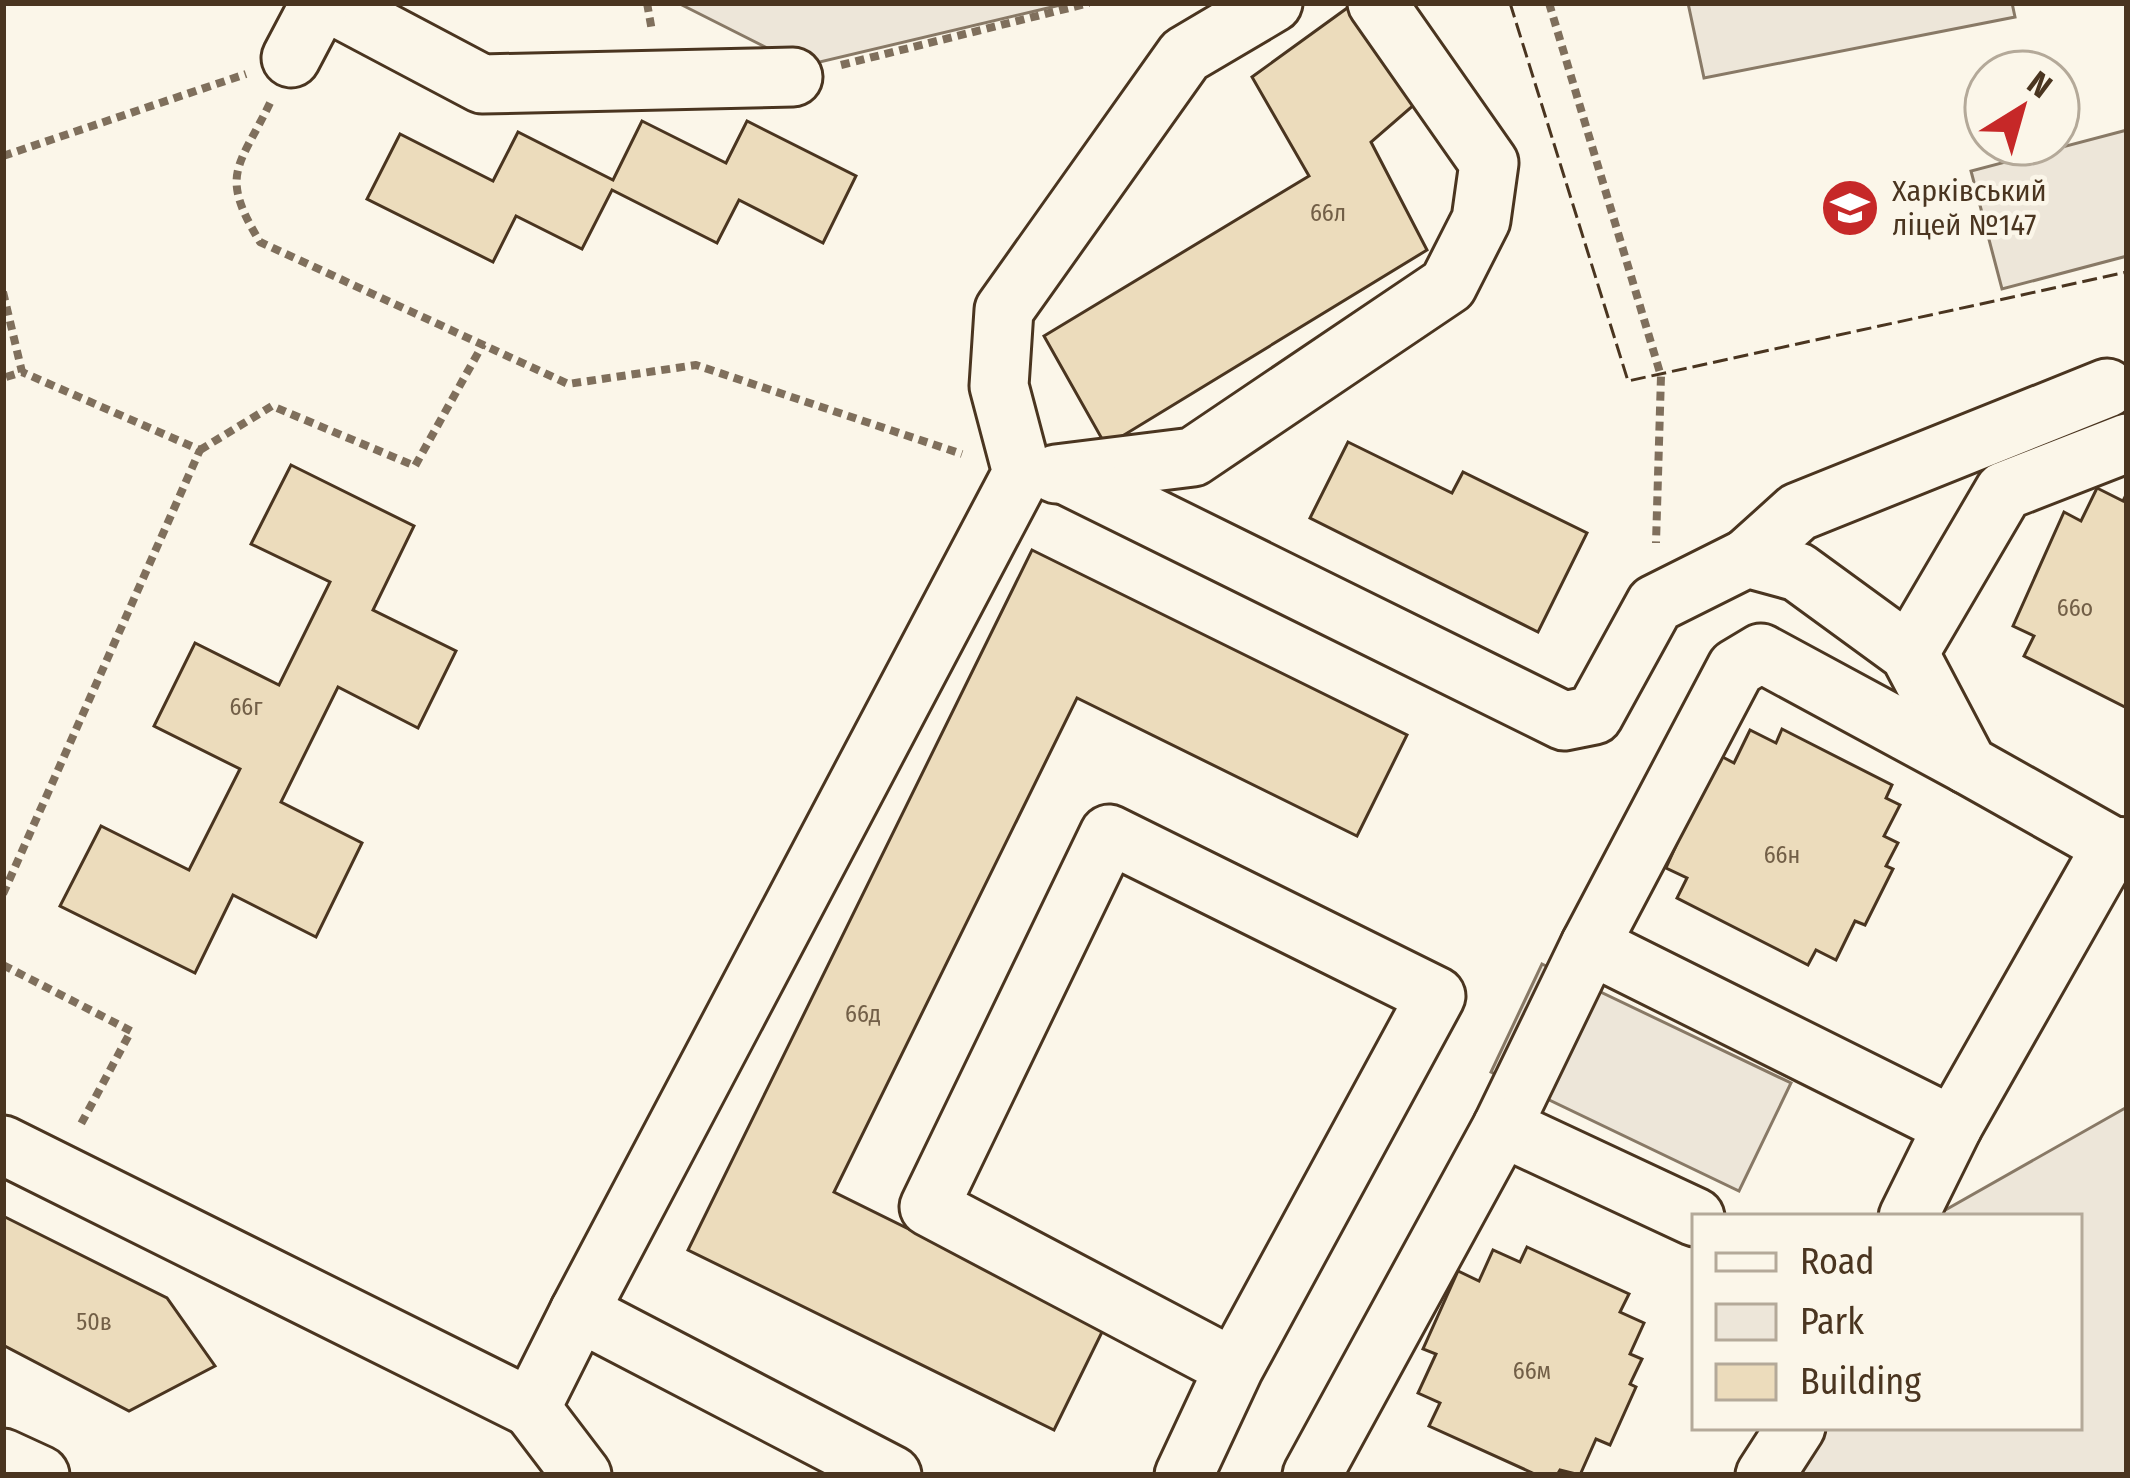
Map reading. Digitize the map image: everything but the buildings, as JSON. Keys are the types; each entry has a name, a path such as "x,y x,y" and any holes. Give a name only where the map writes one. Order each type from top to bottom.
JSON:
{"street":[{"path":"291,58 320,3"},
{"path":"329,3 482,84 793,77"},
{"path":"1273,3 1185,55 1004,310 999,386 1043,474 1564,722 1594,716 1655,604 1747,558 1798,512 2107,388"},
{"path":"1043,474 1193,457 1448,285 1481,220 1489,163 1377,3"},
{"path":"1909,653 2004,491 2127,443"},
{"path":"530,1408 1043,474"},
{"path":"1747,558 1798,572 1909,653 1968,765"},
{"path":"1312,1475 1502,1127 1590,945 1736,668 1761,653 2120,847 1953,1126 1909,1214"},
{"path":"1184,1475 1234,1368 1436,996 1109,834 929,1207 1234,1368"},
{"path":"1590,945 1953,1126"},
{"path":"1502,1127 1692,1216"},
{"path":"3,1145 530,1408 583,1475"},
{"path":"580,1312 892,1475"},
{"path":"1765,1475 1794,1430"},
{"path":"3,1458 40,1475"}],"path":[{"path":"793,77 1089,3"},
{"path":"1549,3 1661,376 1655,604"},
{"path":"3,156 291,58"},
{"path":"291,58 232,181 236,203 260,242 568,384 696,365 1043,474"},
{"path":"3,292 22,372"},
{"path":"3,894 200,450 272,406 415,466 483,344"},
{"path":"3,378 22,372 200,450"},
{"path":"3,964 131,1030 55,1172"}],"green space":[{"path":"678,3 1069,3 803,66"},
{"path":"1688,3 2012,3 2015,17 1704,78"},
{"path":"2127,130 2127,256 2002,289 1971,171 2082,168 2082,142"},
{"path":"1542,964 1791,1083 1739,1191 1491,1072"},
{"path":"2127,1107 2127,1475 1791,1475 1814,1430 2082,1430 2082,1214 1938,1214"}],"fence":[{"path":"1510,3 1628,381 2127,272"}],"place":[{"name":"Харківський ліцей №147","path":"1850,208"}]}
